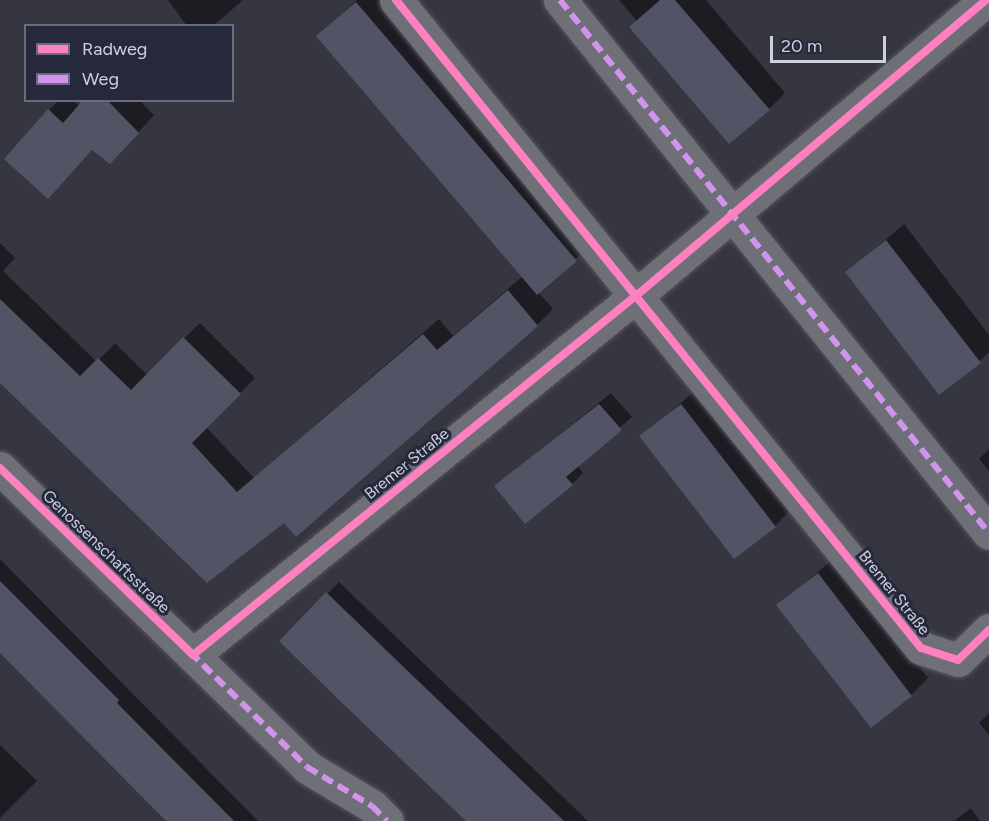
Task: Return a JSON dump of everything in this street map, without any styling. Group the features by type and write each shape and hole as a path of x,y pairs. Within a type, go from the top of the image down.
{"street":[{"name":"Bremer Straße","path":"396,0 921,648 958,660 989,630"},
{"path":"560,0 731,217 989,533"},
{"name":"Bremer Straße","path":"194,655 637,295 986,0"},
{"name":"Genossenschaftsstraße","path":"0,468 307,767 372,806 387,821"}],"building":[{"path":"660,0 675,0 770,110 729,144 629,27"},
{"path":"356,2 577,261 537,295 316,36"},
{"path":"81,102 109,102 139,133 110,164 92,150 48,199 4,159 48,109 63,123"},
{"path":"886,240 981,363 939,395 845,272"},
{"path":"508,290 538,326 296,537 284,523 207,583 0,383 0,299 80,376 98,358 131,390 183,337 241,394 192,443 237,492 423,334 437,350"},
{"path":"599,404 622,430 566,477 573,485 525,524 494,486"},
{"path":"681,404 776,527 734,559 639,436"},
{"path":"818,573 912,696 871,728 776,605"},
{"path":"0,581 119,700 117,703 234,821 166,821 0,653"},
{"path":"326,592 564,821 466,821 339,700 279,641"}],"marked path":[{"path":"560,0 989,533"},
{"path":"190,652 307,767 372,806 387,821"}],"cycle path":[{"path":"396,0 921,648 958,660 989,630"},
{"path":"0,468 193,655 637,295 986,0"}]}
